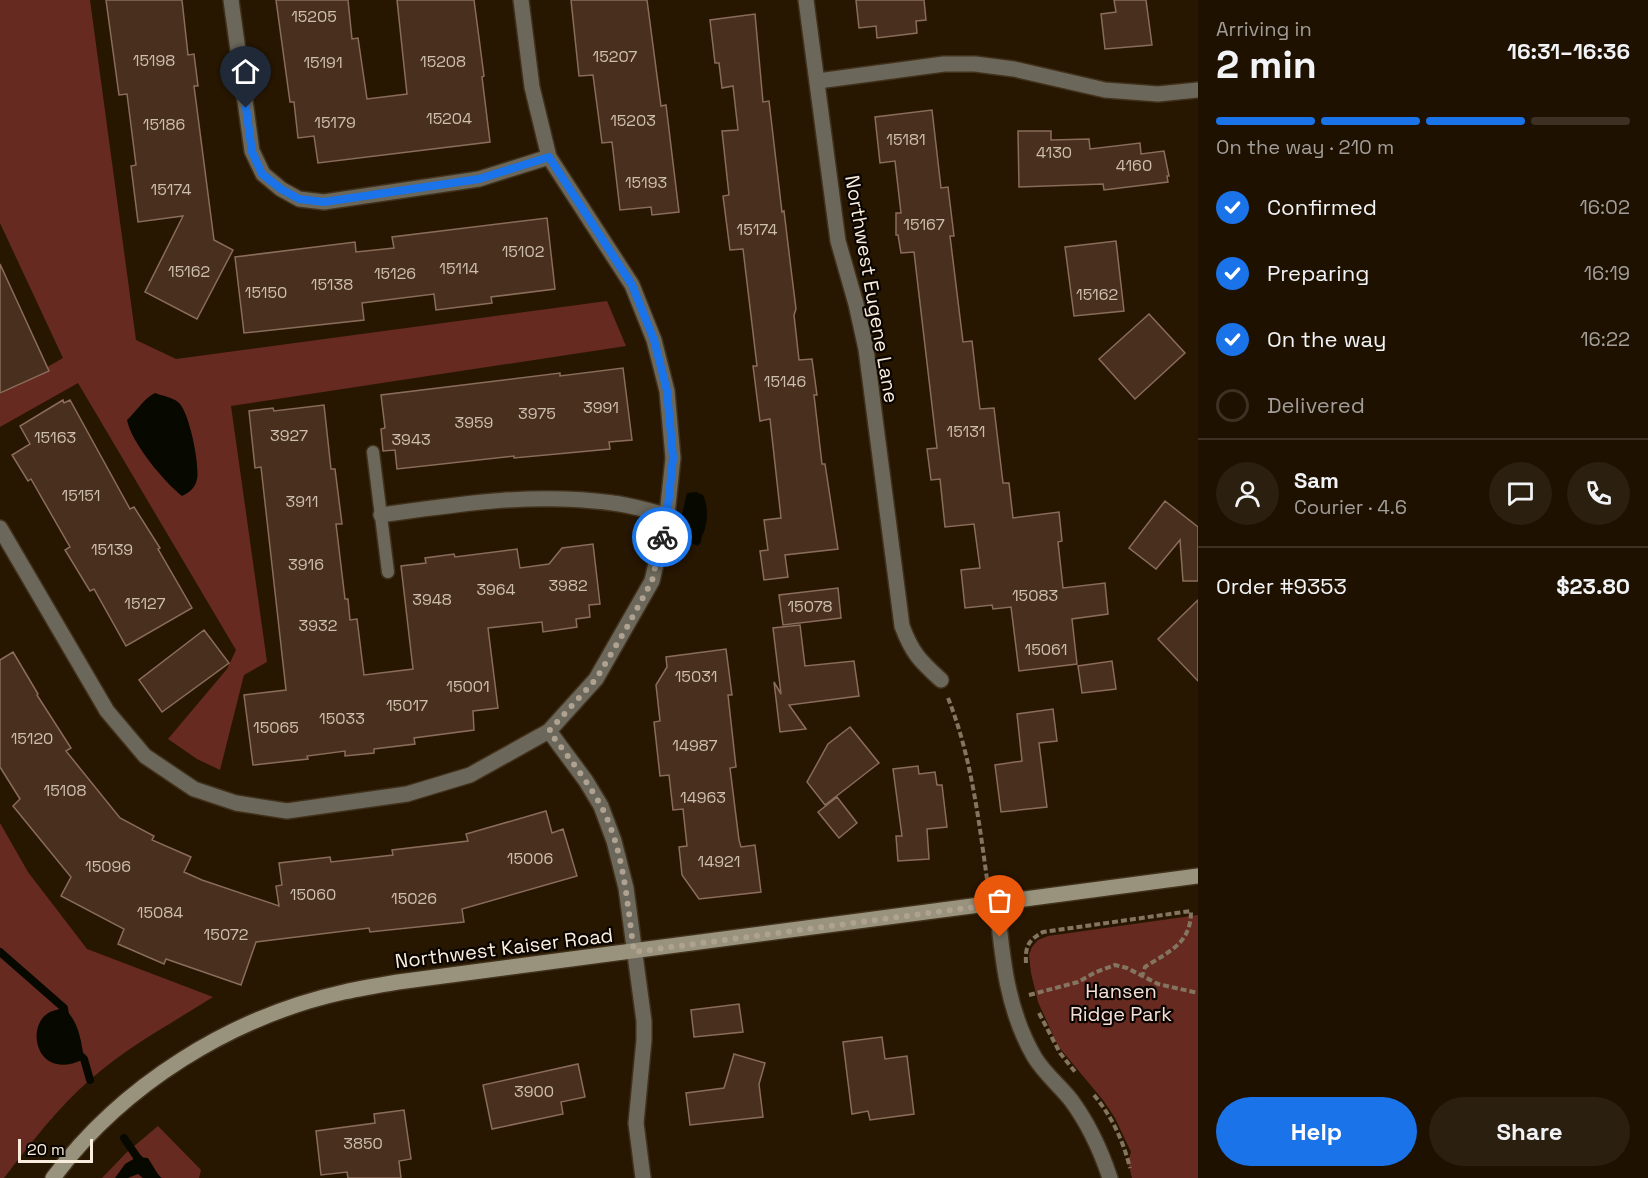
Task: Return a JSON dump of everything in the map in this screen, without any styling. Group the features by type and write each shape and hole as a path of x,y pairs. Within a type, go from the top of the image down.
{"main road":[{"name":"Northwest Kaiser Road","path":"53,1178 90,1134 125,1102 167,1069 236,1030 282,1011 342,992 398,982 1198,876"}],"street":[{"path":"231,0 252,152 262,174 299,199 324,202 479,179 549,157"},
{"path":"0,528 107,711 146,756 194,789 236,803 287,811 407,794 470,775 549,731 596,679 652,581 667,515 673,458 667,391 654,340 632,285 549,157 532,87 520,0"},
{"name":"Northwest Eugene Lane","path":"806,0 838,242 866,349 902,626 910,647 918,659 941,680"},
{"path":"818,81 944,64 975,64 1014,69 1105,90 1158,94 1198,90"},
{"path":"381,515 471,502 575,499 615,503 667,515"},
{"path":"549,731 586,781 601,806 614,841 626,888 644,1021 636,1123 643,1178"},
{"path":"994,904 1006,982 1023,1035 1036,1060 1072,1101 1082,1117 1110,1178"}],"lane":[{"path":"373,452 388,572"}],"path":[{"path":"941,680 961,730 994,904"},
{"path":"1027,971 1025,950 1030,939 1043,932 1191,911 1188,931 1180,943 1145,967 1143,974"},
{"path":"1029,983 1032,994 1078,982 1114,965 1143,974 1158,984 1198,993"}],"green space":[{"path":"0,0 90,0 136,340 176,359 607,301 626,346 231,406 267,662 244,675 220,770 197,759 168,739 227,669 236,650 78,383 0,427 0,394 63,358 0,223"},
{"path":"0,823 28,872 87,949 213,997 136,1045 92,1078 56,1113 4,1178 0,1178"},
{"name":"Hansen Ridge Park","path":"1198,915 1198,1178 1132,1178 1128,1162 1131,1152 1115,1118 1058,1046 1038,1002 1029,955 1038,940 1048,936"},
{"path":"158,1126 201,1170 199,1178 102,1178 126,1153"}],"shaded area":[{"path":"155,393 178,402 190,426 197,462 197,479 192,489 182,496 149,461 135,439 127,420"},
{"path":"696,492 703,495 707,511 705,530 698,546 681,539 682,514 687,493"},
{"path":"64,1008 76,1025 84,1059 68,1064 55,1064 45,1058 39,1049 38,1028 42,1019 50,1012"},
{"path":"137,1157 148,1158 162,1178 143,1178 138,1174 128,1178 115,1178 125,1164"}],"building":[{"path":"106,0 182,0 188,55 194,54 198,86 194,86 214,240 233,250 197,319 145,292 183,216 138,222 131,166 136,165 127,94 119,95"},
{"path":"276,0 348,0 352,39 358,38 367,99 407,94 397,0 474,0 490,142 318,163 314,136 298,138 294,102 290,102"},
{"path":"571,0 647,0 661,106 666,105 679,212 652,215 651,207 620,210 612,142 602,143 593,75 579,76"},
{"path":"856,0 924,0 926,20 916,21 917,33 877,38 876,26 859,28"},
{"path":"1114,0 1146,0 1152,45 1105,49 1101,14 1116,12"},
{"path":"755,14 763,102 769,101 782,212 784,211 796,309 794,315 799,360 812,359 822,464 825,464 838,549 785,555 788,577 764,580 760,551 768,550 764,520 781,518 770,419 760,421 753,366 757,366 743,249 730,250 723,196 729,195 722,131 738,130 733,86 722,88 719,63 715,63 710,20"},
{"path":"932,110 941,188 948,187 954,236 950,236 963,342 972,341 980,409 994,408 1003,483 1009,483 1013,518 1059,512 1062,541 1058,542 1063,588 1105,583 1108,614 1072,619 1077,664 1019,671 1011,607 993,609 992,605 965,608 961,570 980,568 974,524 945,527 940,479 931,480 927,449 937,448 914,252 901,253 898,235 896,235 896,213 901,213 895,161 880,163 875,117"},
{"path":"1018,131 1051,131 1051,140 1089,139 1090,149 1140,143 1141,154 1164,151 1168,182 1104,190 1103,184 1019,187"},
{"path":"547,218 555,289 491,297 492,303 436,310 434,294 362,303 364,320 244,333 235,257 355,242 356,252 394,248 392,237"},
{"path":"1116,241 1124,311 1074,316 1065,247"},
{"path":"0,264 49,371 0,393"},
{"path":"1149,314 1185,353 1135,399 1099,359"},
{"path":"623,368 632,440 609,442 610,449 514,458 514,456 397,469 395,450 383,451 381,429 385,428 381,395 560,373 560,376"},
{"path":"63,400 64,403 70,400 130,509 134,507 160,548 158,549 192,608 126,646 94,589 90,591 65,550 70,547 31,479 28,481 12,455 30,444 20,426"},
{"path":"324,405 331,469 335,469 342,524 336,524 345,599 348,599 350,620 357,619 364,675 413,669 401,566 426,563 425,558 454,554 455,557 517,549 520,568 549,564 562,548 593,544 600,604 589,605 590,617 576,619 577,627 543,632 542,622 488,628 498,708 473,711 474,730 414,738 415,744 374,749 374,753 345,756 345,751 307,756 308,759 253,765 244,695 286,690 261,467 255,468 249,411 273,408 274,411"},
{"path":"1165,501 1198,527 1198,581 1183,581 1180,540 1156,569 1129,548"},
{"path":"838,588 841,618 783,625 779,595"},
{"path":"1198,600 1198,681 1158,639"},
{"path":"800,625 805,666 854,661 859,696 789,705 806,729 780,732 774,682 781,694 773,628"},
{"path":"204,630 229,663 162,712 139,680"},
{"path":"726,649 732,695 728,695 736,767 730,768 739,840 741,847 755,845 761,892 699,899 682,875 679,847 687,846 683,809 673,810 669,775 660,776 654,722 660,721 656,685 667,667 666,657"},
{"path":"13,652 71,748 66,751 120,818 154,836 152,840 191,857 184,872 202,880 279,906 276,886 282,885 279,863 330,857 331,862 393,855 392,850 468,841 466,834 546,811 552,833 563,829 577,876 462,909 464,922 370,932 369,928 256,942 241,985 166,959 164,964 118,944 124,929 61,896 71,877 13,806 20,799 0,767 0,660"},
{"path":"1112,661 1116,689 1082,693 1078,666"},
{"path":"1053,709 1057,741 1039,743 1047,807 1001,812 995,765 1022,761 1017,714"},
{"path":"850,727 879,763 825,805 807,782 828,744"},
{"path":"918,766 919,774 935,772 937,785 942,785 947,827 927,829 929,859 898,861 896,836 902,836 893,769"},
{"path":"837,797 857,823 839,838 818,812"},
{"path":"739,1004 743,1032 694,1037 691,1010"},
{"path":"882,1037 885,1059 907,1056 914,1114 870,1120 868,1111 852,1114 843,1042"},
{"path":"734,1054 765,1063 759,1084 763,1117 690,1125 686,1093 724,1088"},
{"path":"578,1064 585,1097 561,1102 563,1114 492,1129 483,1085"},
{"path":"404,1110 411,1159 399,1161 401,1178 348,1178 347,1172 321,1175 316,1131 375,1123 374,1114"}],"waterway":[{"path":"0,952 64,1008 65,1016"},
{"path":"79,1054 84,1059 90,1080"},
{"path":"124,1138 156,1178"}],"way so far":[{"path":"662,537 652,581 626,629 596,679 549,731 586,781 601,806 614,841 626,888 634,952 997,904 1000,937"}],"route":[{"path":"246,108 252,152 262,174 299,199 324,202 479,179 549,157 632,285 654,340 667,391 673,458 667,515 662,537"}]}
